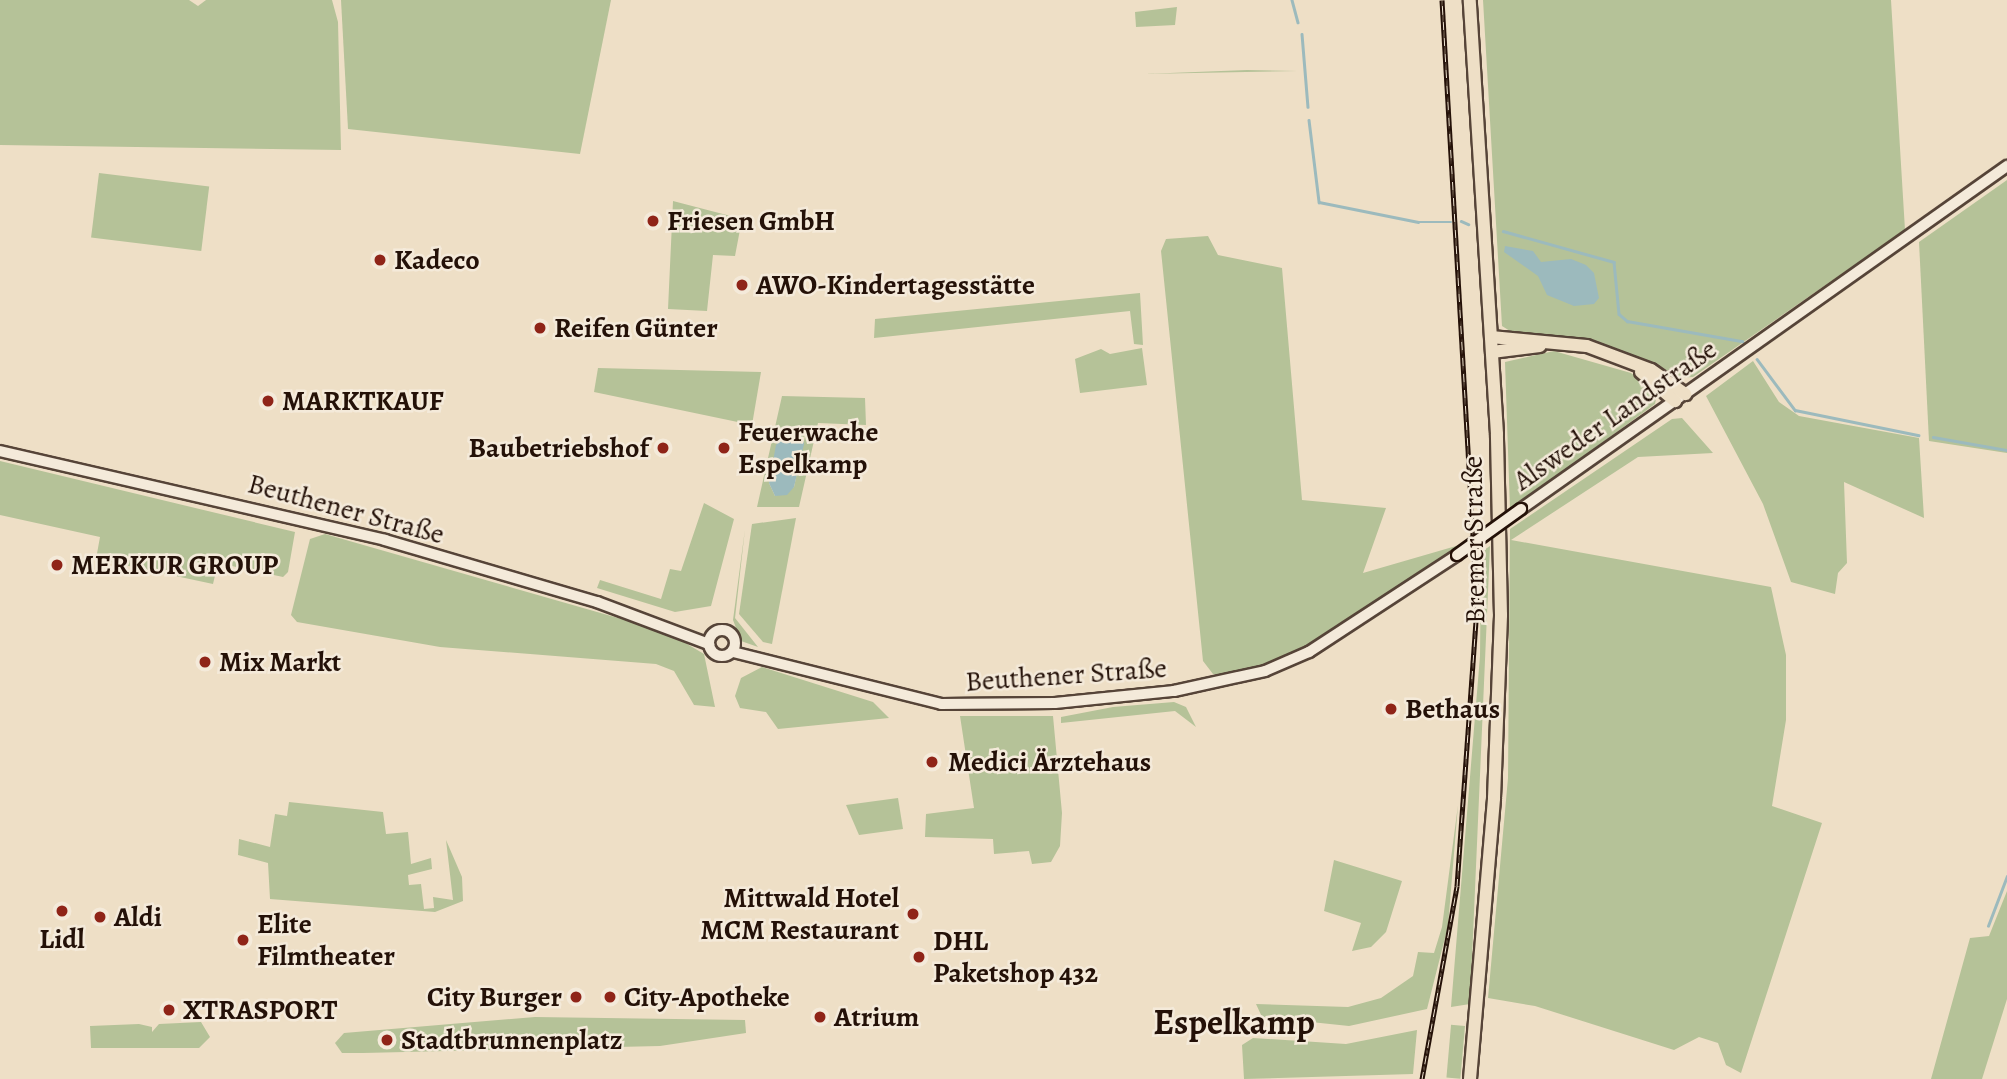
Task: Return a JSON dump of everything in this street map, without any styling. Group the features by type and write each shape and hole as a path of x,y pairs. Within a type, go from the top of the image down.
{"main road":[{"name":"Bremer Straße","path":"1470,0 1492,352 1500,675 1470,1079"},
{"path":"1491,337 1587,346 1651,370 1680,397"},
{"path":"1492,352 1555,345 1587,350 1634,368 1680,397"},
{"name":"Alsweder Landstraße","path":"1196,688 1265,671 1309,652 1457,555 1680,397"},
{"name":"Beuthener Straße","path":"0,450 385,540 710,640"},
{"path":"725,630 734,647 720,656 710,640 725,630"},
{"name":"Beuthener Straße","path":"734,647 942,704 1041,704 1196,688"}],"street":[{"name":"Alsweder Landstraße","path":"1680,397 2007,166"}],"green space":[{"path":"0,0 189,0 198,6 206,0 332,0 338,22 341,150 0,145"},
{"path":"341,0 611,0 580,154 348,129"},
{"path":"1483,0 1891,0 1905,230 1693,377 1679,378 1589,342 1510,331 1502,326"},
{"path":"1177,7 1175,25 1136,27 1135,12"},
{"path":"1247,70 1297,71 1146,74"},
{"path":"99,173 209,187 201,251 91,238"},
{"path":"2007,180 2007,453 1929,441 1919,242"},
{"path":"673,201 742,219 735,256 713,255 707,311 668,309"},
{"path":"1208,236 1218,255 1282,268 1302,500 1386,508 1363,573 1463,544 1340,632 1305,652 1232,674 1213,674 1203,661 1161,251 1166,239"},
{"path":"1140,293 1143,345 1134,344 1130,311 874,338 875,319"},
{"path":"1142,348 1147,385 1080,393 1075,359 1101,349 1110,354"},
{"path":"1554,351 1631,373 1657,393 1655,404 1510,510 1505,362"},
{"path":"1753,361 1779,402 1799,416 1919,438 1924,518 1844,482 1847,563 1838,573 1835,594 1791,582 1763,504 1706,396"},
{"path":"598,368 761,372 752,425 594,392"},
{"path":"782,396 865,398 866,425 818,423 799,507 757,507","holes":["805,436 794,487 775,496 769,483 777,450"]},
{"path":"1682,418 1713,453 1638,457 1511,540 1771,587 1786,655 1786,720 1772,806 1822,823 1741,1073 1726,1065 1718,1043 1699,1037 1674,1050 1535,1006 1488,998 1508,778 1510,529 1672,419"},
{"path":"0,461 295,532 288,572 283,577 218,563 213,584 96,559 100,537 0,515"},
{"path":"704,503 734,519 711,606 675,612 597,588 600,580 661,599 670,569 681,571"},
{"path":"796,518 772,644 763,642 739,614 752,524"},
{"path":"745,529 735,618 758,647 741,641 733,620"},
{"path":"325,534 667,632 704,654 715,707 694,705 674,671 656,664 440,647 297,622 291,615 310,539"},
{"path":"1490,546 1470,1004 1451,1007 1480,656 1481,552"},
{"path":"762,667 873,702 889,718 778,729 766,712 740,708 735,696 741,678"},
{"path":"1174,702 1186,707 1196,727 1175,711 1061,723 1061,717 1113,707"},
{"path":"960,716 1053,716 1062,813 1060,846 1051,862 1032,864 1029,851 994,854 993,839 925,837 926,814 974,808"},
{"path":"898,798 903,829 859,835 846,805"},
{"path":"289,802 383,812 386,834 408,832 411,864 431,858 432,869 408,875 409,885 421,884 424,909 434,908 433,897 453,900 446,840 462,877 463,901 435,912 270,899 268,863 238,855 239,839 270,847 275,814 287,816"},
{"path":"1458,805 1448,926 1427,1009 1349,1026 1262,1017 1256,1004 1348,1007 1381,998 1413,976 1418,952 1434,953 1442,927"},
{"path":"1334,860 1402,881 1386,932 1371,947 1352,951 1361,923 1324,911"},
{"path":"2007,891 2007,999 1982,1079 1931,1079 1970,938 1989,936"},
{"path":"535,1017 745,1020 746,1033 660,1046 342,1053 335,1043 344,1033"},
{"path":"201,1022 210,1037 199,1048 91,1048 90,1026 139,1024 152,1027 152,1032 159,1024"},
{"path":"1451,1025 1465,1026 1460,1079 1446,1078"},
{"path":"1417,1030 1413,1074 1244,1079 1242,1045 1253,1038 1346,1044"}],"water":[{"path":"1505,246 1533,251 1541,262 1571,259 1586,265 1594,273 1599,298 1594,304 1574,306 1547,295 1538,276 1504,252"},
{"path":"787,431 800,431 804,444 794,487 787,495 775,496 769,483 776,445"}],"waterway":[{"path":"1292,0 1298,22"},
{"path":"1302,34 1308,107"},
{"path":"1309,120 1319,202 1418,222 1451,222"},
{"path":"1461,221 1468,224"},
{"path":"1503,231 1614,262 1619,314 1627,321 1742,341"},
{"path":"1757,359 1795,410 1918,435"},
{"path":"1933,437 2007,450"},
{"path":"1988,926 2007,876"}],"railway":[{"path":"1422,1079 1457,886 1477,605 1442,0"}],"place":[{"name":"Friesen GmbH","path":"653,221"},
{"name":"Kadeco","path":"380,260"},
{"name":"AWO-Kindertagesstätte","path":"742,285"},
{"name":"Reifen Günter","path":"540,328"},
{"name":"MARKTKAUF","path":"268,401"},
{"name":"Baubetriebshof","path":"663,448"},
{"name":"Feuerwache Espelkamp","path":"724,448"},
{"name":"MERKUR GROUP","path":"57,565"},
{"name":"Mix Markt","path":"205,662"},
{"name":"Bethaus","path":"1391,709"},
{"name":"Medici Ärztehaus","path":"932,762"},
{"name":"Lidl","path":"62,911"},
{"name":"Mittwald Hotel MCM Restaurant","path":"913,914"},
{"name":"Aldi","path":"100,917"},
{"name":"Elite Filmtheater","path":"243,940"},
{"name":"DHL Paketshop 432","path":"919,957"},
{"name":"City Burger","path":"576,997"},
{"name":"City-Apotheke","path":"610,997"},
{"name":"XTRASPORT","path":"169,1010"},
{"name":"Atrium","path":"820,1017"},
{"name":"Stadtbrunnenplatz","path":"387,1040"}],"district":[{"name":"Espelkamp","path":"1234,1022"}]}
